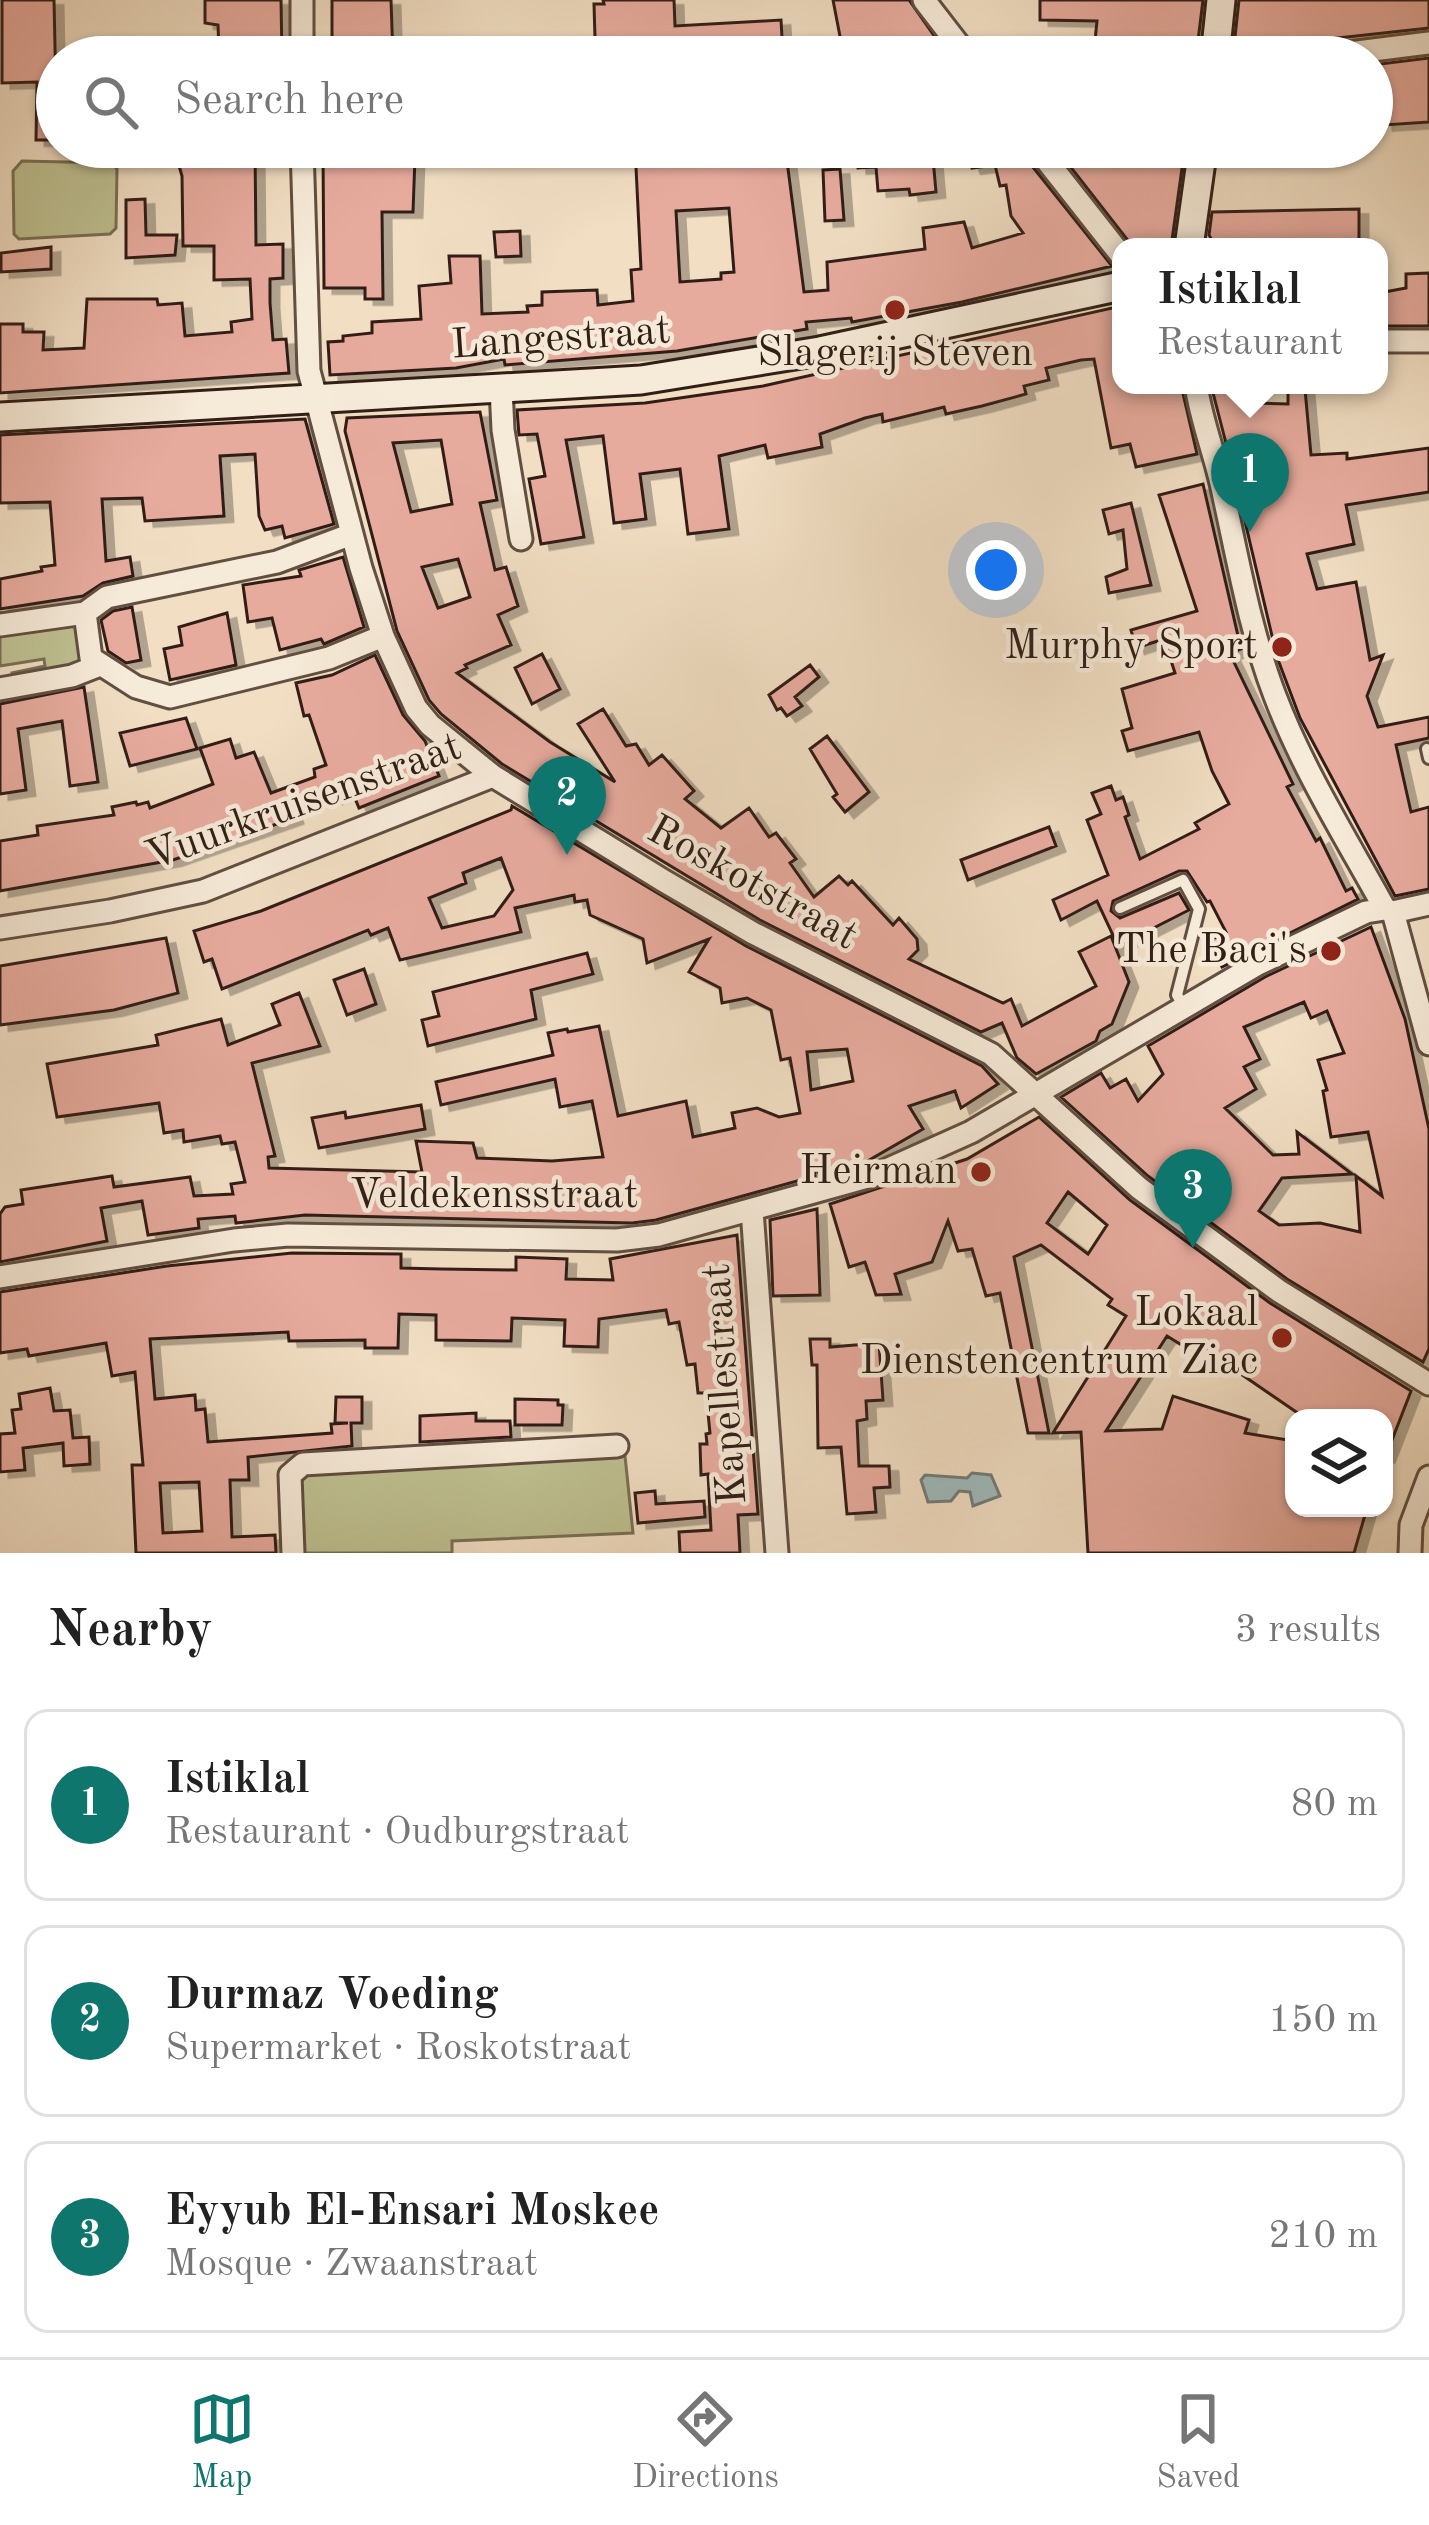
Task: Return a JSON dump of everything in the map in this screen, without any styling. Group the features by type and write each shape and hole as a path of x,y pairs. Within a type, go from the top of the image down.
{"street":[{"path":"302,0 302,36"},
{"path":"924,0 952,36"},
{"path":"1217,36 1221,0"},
{"path":"1393,48 1429,43"},
{"name":"Roskotstraat","path":"303,168 309,371 383,636 416,708 442,738 493,776 753,933 992,1054 1165,1208 1279,1291 1429,1384"},
{"path":"1053,168 1112,244"},
{"path":"1190,238 1200,168"},
{"name":"Langestraat","path":"0,417 640,380 843,346 1112,288"},
{"path":"1388,341 1429,341"},
{"path":"501,388 521,539"},
{"path":"1197,394 1276,698 1319,788 1389,911 1429,1044"},
{"path":"0,625 85,613 107,597 277,562 352,534"},
{"path":"85,613 91,658 136,687 170,697 329,658 383,636"},
{"path":"0,689 72,676 100,665"},
{"name":"Vuurkruisenstraat","path":"0,928 203,891 493,776"},
{"name":"Veldekensstraat","path":"0,1277 288,1235 645,1238 874,1175 971,1132 1258,964 1366,912 1429,904"},
{"name":"Kapellestraat","path":"752,1210 777,1553"},
{"path":"293,1553 290,1475 303,1464 617,1446"},
{"path":"1410,1553 1412,1525 1429,1477"}],"lane":[{"path":"1120,908 1183,880 1199,909 1177,995 1184,1006"}],"green space":[{"path":"22,161 36,161 36,168 116,168 116,228 110,234 19,239 14,234 13,171"},
{"path":"75,624 83,666 13,680 12,673 45,666 44,659 0,666 0,634"},
{"path":"625,1456 633,1533 452,1541 452,1553 298,1553 293,1482 303,1473"}],"water":[{"path":"972,1473 991,1475 1000,1496 973,1506 970,1492 959,1491 951,1501 928,1502 921,1480 925,1475 967,1478"}],"building":[{"path":"2,0 54,0 55,36 36,36 36,82 2,83"},
{"path":"205,0 281,0 282,36 218,36 218,25 205,23"},
{"path":"332,0 391,0 392,36 332,36"},
{"path":"603,0 674,0 675,26 781,20 782,36 595,36 594,4 604,4"},
{"path":"833,0 909,0 934,36 840,36"},
{"path":"1040,0 1203,0 1199,36 1096,36 1097,21 1040,20"},
{"path":"1239,0 1429,0 1429,28 1356,36 1235,36"},
{"path":"1429,58 1429,122 1393,124 1393,62"},
{"path":"180,168 255,168 256,245 283,244 283,278 270,279 270,303 273,340 286,339 289,373 0,393 0,324 23,324 23,332 44,332 43,350 84,348 87,299 182,303 185,336 232,332 231,322 252,319 250,279 214,280 214,246 183,246"},
{"path":"323,168 415,168 413,212 382,212 383,299 365,299 365,288 324,288"},
{"path":"636,168 788,168 804,292 828,290 827,262 925,249 923,228 964,222 972,248 1023,233 1011,216 1006,185 1000,186 996,168 1034,168 1112,266 962,302 852,322 851,318 806,322 807,329 677,351 505,365 504,359 456,368 330,375 328,342 372,333 372,322 421,319 419,286 451,283 449,256 480,256 482,314 528,312 527,306 542,305 542,292 597,290 598,305 633,301 631,270 641,269","holes":["729,208 734,272 721,273 721,279 680,282 676,211"]},
{"path":"876,168 934,168 936,192 878,191"},
{"path":"1071,168 1182,168 1172,238 1126,238"},
{"path":"840,169 844,220 825,221 823,170"},
{"path":"145,199 146,235 177,235 175,255 126,258 126,200"},
{"path":"1359,209 1359,238 1211,238 1212,212"},
{"path":"520,231 521,256 496,257 494,232"},
{"path":"51,247 51,269 1,272 1,253"},
{"path":"1429,273 1429,326 1388,326 1388,291 1406,288 1406,274"},
{"path":"1112,308 1112,394 1183,394 1197,454 1136,467 1130,444 1111,448 1094,359 1081,360 1046,368 1049,380 1024,386 1026,394 982,406 946,414 944,407 883,422 882,414 865,418 820,434 822,447 768,458 765,445 719,456 729,529 688,534 680,469 640,474 646,519 614,523 603,436 566,440 584,537 541,544 529,479 545,476 537,434 519,435 517,410 645,403 763,386"},
{"path":"1213,394 1250,394 1248,403 1288,404 1288,394 1305,394 1311,455 1347,453 1347,459 1429,448 1429,492 1346,505 1354,544 1307,554 1317,589 1356,582 1370,660 1383,655 1367,696 1378,727 1429,717 1429,738 1396,745 1411,812 1429,807 1429,889 1395,896 1300,718 1277,657 1234,475 1251,470 1244,444 1227,447"},
{"path":"480,412 497,500 480,503 495,570 506,567 518,606 498,615 511,645 457,673 550,742 615,782 578,724 603,709 626,746 636,744 649,765 662,755 694,791 685,799 721,828 749,808 769,837 776,833 796,859 790,863 814,897 839,876 848,885 852,881 893,925 899,918 917,939 918,950 909,959 1003,1003 1011,999 1022,1026 1096,986 1079,952 1111,936 1129,982 1112,1024 1100,1031 1096,1041 1036,1074 1017,1058 1002,1023 981,1032 760,920 502,764 429,700 397,631 345,431 347,418","holes":["441,440 452,504 411,512 393,443","458,559 470,597 438,608 422,567"]},
{"path":"305,419 334,524 285,538 282,526 265,530 259,516 255,454 220,456 224,516 145,521 142,498 102,499 106,561 130,557 133,576 103,583 83,596 0,609 0,579 55,565 50,502 0,503 0,435"},
{"path":"1203,484 1241,649 1230,654 1293,784 1287,787 1346,891 1352,888 1358,899 1222,967 1209,941 1226,932 1187,871 1113,901 1111,911 1120,918 1179,893 1189,910 1118,946 1097,901 1061,920 1053,900 1108,875 1087,820 1101,814 1092,793 1111,786 1116,800 1123,797 1140,859 1199,829 1195,823 1229,804 1199,732 1128,751 1122,731 1132,728 1122,689 1175,673 1164,639 1136,648 1131,630 1197,611 1159,495"},
{"path":"1131,503 1151,585 1109,593 1106,577 1127,569 1123,530 1109,534 1103,510"},
{"path":"343,557 364,627 324,644 321,639 280,650 272,618 248,622 243,585 301,576 299,570"},
{"path":"132,607 141,660 126,663 108,651 101,620 113,611"},
{"path":"227,613 236,665 170,680 164,649 182,645 179,627"},
{"path":"542,654 560,689 532,704 515,668"},
{"path":"375,655 403,715 425,741 439,776 359,808 352,791 334,798 331,790 290,806 294,818 173,860 0,891 0,841 38,835 37,826 114,815 112,807 148,802 150,808 213,784 200,748 230,739 236,758 254,752 271,793 315,777 314,769 326,765 309,715 304,716 296,683 332,675"},
{"path":"810,665 819,677 795,697 802,706 787,716 781,708 777,710 769,695"},
{"path":"84,687 98,782 70,786 62,721 18,729 26,790 0,794 0,704"},
{"path":"186,718 197,749 130,766 120,733"},
{"path":"827,736 869,792 845,812 810,749"},
{"path":"512,806 746,946 982,1066 998,1084 961,1108 955,1091 909,1106 923,1129 864,1163 820,1175 815,1165 815,1176 656,1220 305,1215 236,1223 235,1216 198,1219 199,1228 148,1235 142,1201 101,1208 107,1241 0,1262 0,1214 5,1207 23,1204 21,1190 112,1176 114,1187 190,1177 194,1196 233,1194 231,1184 245,1182 235,1142 222,1144 220,1136 184,1142 183,1130 164,1133 159,1103 57,1117 47,1064 158,1045 156,1035 221,1019 228,1045 280,1025 272,1004 299,993 320,1046 252,1063 275,1156 268,1157 269,1168 422,1172 416,1141 473,1143 477,1158 603,1157 592,1101 560,1107 555,1079 441,1105 436,1082 553,1055 548,1033 567,1029 599,1026 618,1116 686,1101 693,1137 735,1128 732,1113 757,1108 779,1117 800,1113 790,1058 781,1060 771,1010 747,998 722,1003 720,988 689,972 709,939 647,963 643,939 590,915 587,900 575,902 574,895 515,908 521,932 400,960 388,928 371,935 368,930 222,989 212,959 204,962 194,931 261,911","holes":["501,858 513,890 494,916 442,928 429,898 466,883 463,873","847,1049 853,1081 811,1090 807,1052"]},
{"path":"1049,827 1056,846 968,880 961,860"},
{"path":"1371,927 1405,1019 1429,1129 1429,1349 1423,1362 1287,1279 1148,1176 1061,1097 1101,1073 1110,1088 1126,1079 1138,1101 1163,1074 1148,1046 1265,977","holes":["1304,1002 1311,1018 1327,1011 1344,1053 1318,1060 1327,1090 1323,1091 1331,1137 1368,1132 1382,1196 1356,1176 1360,1232 1320,1223 1279,1225 1259,1211 1282,1178 1352,1174 1297,1132 1299,1154 1273,1155 1225,1108 1256,1089 1244,1067 1260,1059 1244,1027"]},
{"path":"166,938 178,993 114,1010 0,1025 0,966"},
{"path":"587,953 593,974 531,990 536,1019 428,1046 422,1020 439,1016 433,992"},
{"path":"364,969 376,1004 347,1015 334,980"},
{"path":"421,1105 425,1129 319,1148 312,1118 345,1112 346,1118"},
{"path":"1039,1117 1130,1200 1270,1303 1411,1391 1393,1437 1393,1409 1292,1409 1193,1341 1188,1349 1167,1336 1106,1431 1162,1429 1173,1396 1249,1420 1245,1433 1285,1440 1285,1517 1364,1517 1354,1553 1088,1553 1081,1432 1053,1433 1126,1316 1108,1305 1112,1299 1041,1245 1014,1257 1049,1433 1028,1433 1000,1293 986,1296 972,1249 958,1251 948,1221 932,1262 895,1274 901,1294 876,1295 865,1262 849,1267 830,1204 967,1159","holes":["1068,1192 1107,1225 1088,1254 1047,1223"]},
{"path":"817,1209 820,1295 773,1296 770,1220"},
{"path":"737,1235 758,1514 738,1515 740,1553 680,1553 679,1532 711,1530 708,1474 701,1475 700,1444 707,1444 710,1433 706,1393 698,1393 695,1364 687,1365 679,1322 669,1324 666,1310 599,1319 598,1347 564,1346 565,1320 512,1318 511,1341 436,1340 436,1315 399,1314 398,1348 365,1348 365,1340 289,1341 288,1332 150,1339 155,1399 195,1395 196,1410 205,1409 208,1442 332,1433 331,1424 348,1423 335,1423 336,1397 362,1397 362,1423 351,1423 352,1446 248,1457 249,1480 230,1480 232,1537 275,1535 276,1553 136,1553 132,1465 143,1465 135,1372 112,1376 106,1343 29,1356 27,1349 0,1353 0,1292 167,1266 292,1253 401,1254 401,1268 516,1270 516,1257 567,1259 566,1279 613,1280 610,1259","holes":["199,1482 202,1531 163,1533 160,1483"]},
{"path":"810,1339 830,1339 830,1347 879,1343 883,1400 866,1401 867,1419 857,1421 859,1466 889,1466 890,1487 874,1488 876,1512 847,1514 841,1447 818,1448 817,1365 812,1365"},
{"path":"50,1388 54,1411 70,1410 73,1438 89,1437 90,1464 64,1466 63,1443 23,1448 25,1470 0,1472 0,1434 15,1433 12,1410 21,1409 19,1394"},
{"path":"515,1399 558,1400 563,1405 562,1425 515,1425"},
{"path":"476,1413 476,1421 510,1421 511,1437 420,1442 420,1416"},
{"path":"655,1491 656,1504 704,1501 705,1517 638,1523 635,1493"}],"place":[{"name":"Slagerij Steven","path":"895,310"},
{"name":"Istiklal","path":"1250,532"},
{"name":"Murphy Sport","path":"1282,647"},
{"name":"Durmaz Voeding","path":"567,855"},
{"name":"The Baci's","path":"1331,951"},
{"name":"Heirman","path":"981,1172"},
{"name":"Eyyub El-Ensari Moskee","path":"1193,1248"},
{"name":"Lokaal Dienstencentrum Ziac","path":"1282,1338"}]}
